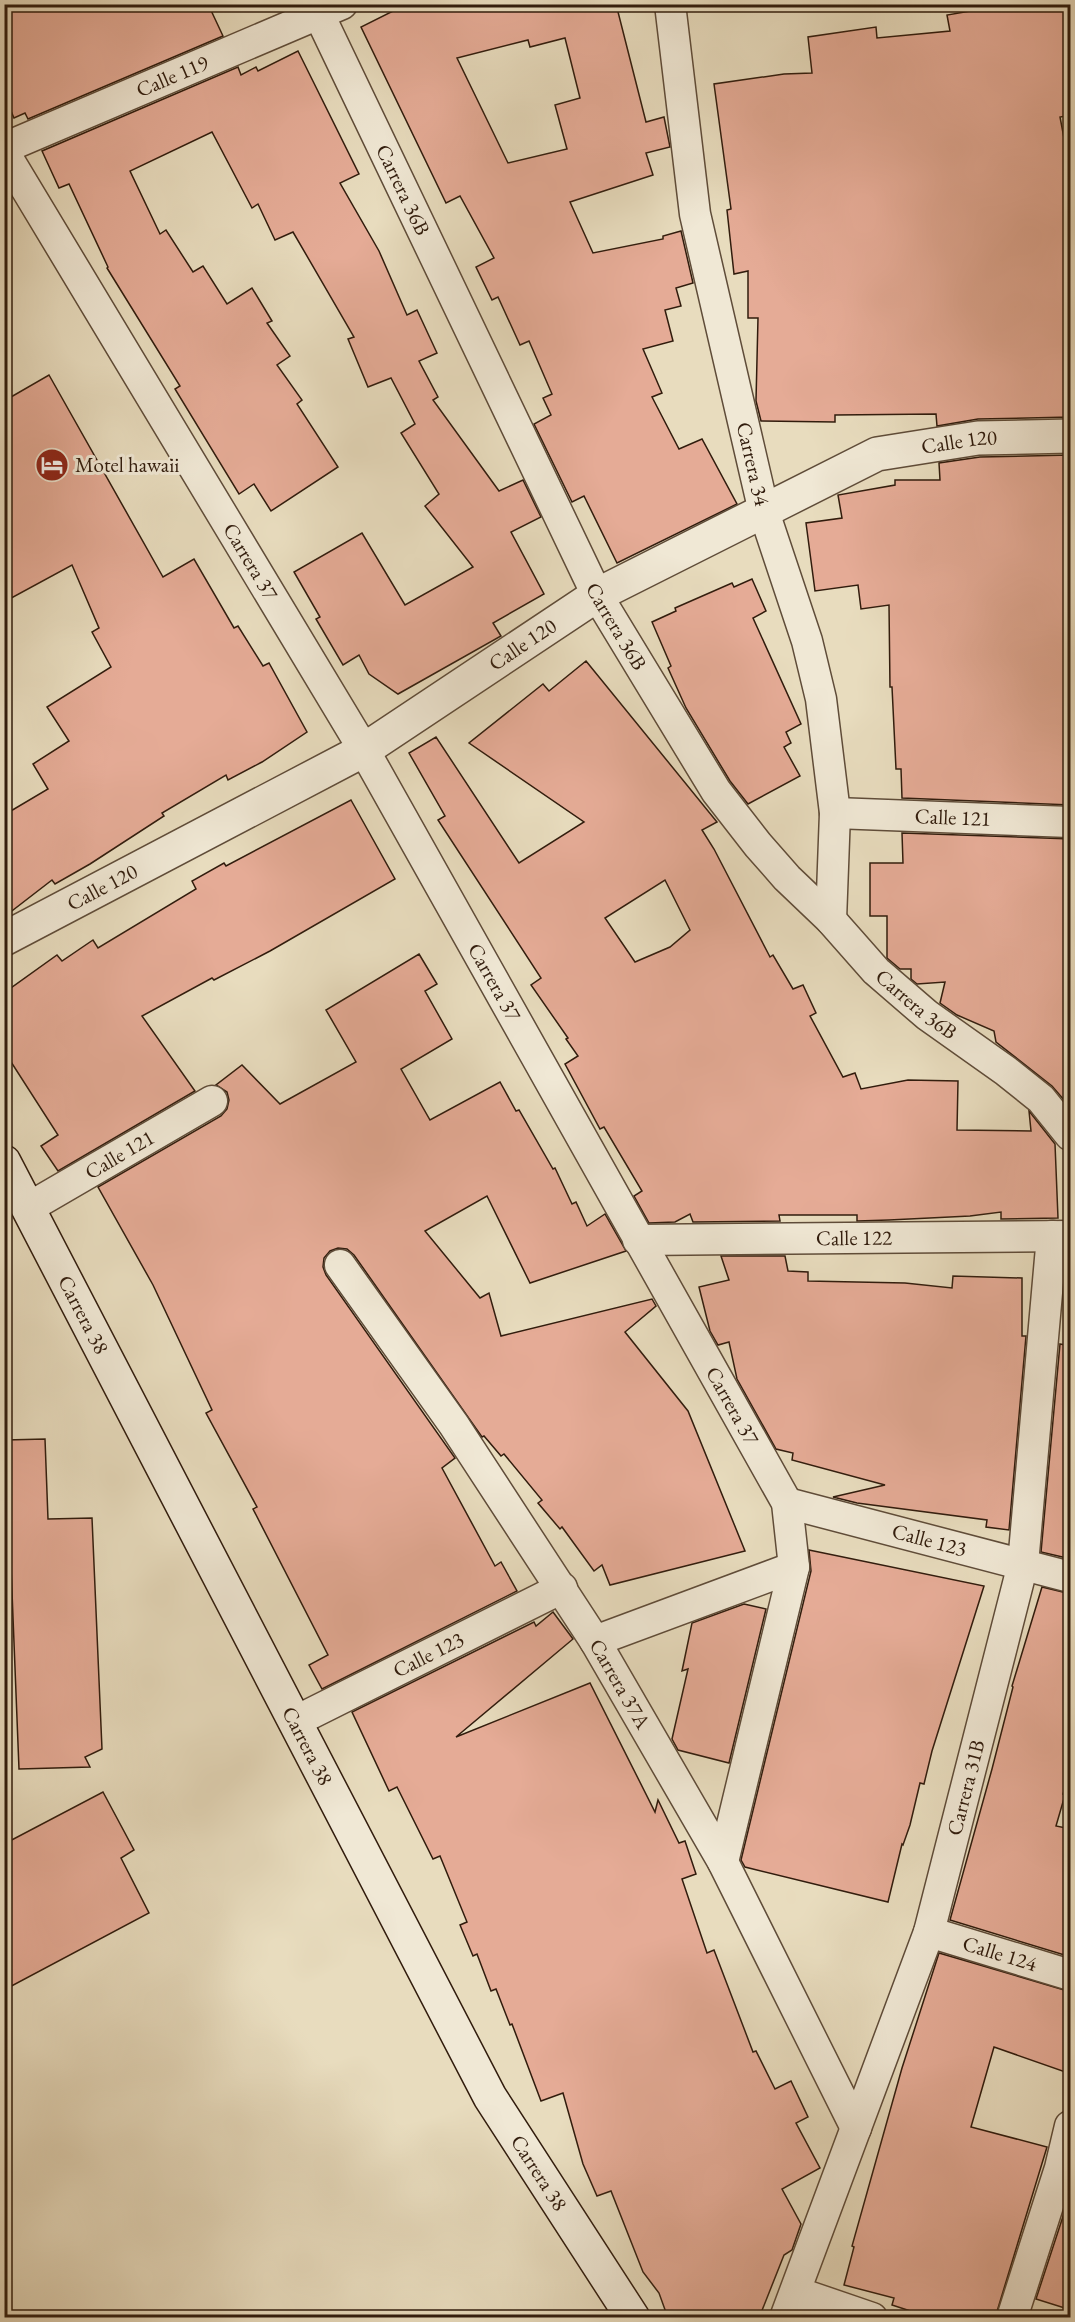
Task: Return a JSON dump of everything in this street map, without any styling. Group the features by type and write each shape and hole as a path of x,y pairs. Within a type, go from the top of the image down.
{"main road":[{"name":"Calle 120","path":"4,939 364,750 597,595 877,454 978,438 1071,436"},
{"name":"Carrera 38","path":"4,1162 490,2097 633,2318"}],"street":[{"name":"Carrera 34","path":"670,4 695,214 764,512 807,641 822,699 835,813 831,920"},
{"name":"Calle 119","path":"4,150 324,7"},
{"name":"Carrera 36B","path":"324,7 597,595 716,791 772,861 831,920 876,971 927,1015 1041,1099 1071,1135"},
{"name":"Carrera 37","path":"4,150 364,750 787,1503 794,1567 723,1862"},
{"name":"Calle 121","path":"835,813 1071,822"},
{"name":"Calle 121","path":"28,1208 212,1101"},
{"name":"Calle 122","path":"638,1240 1061,1236"},
{"name":"Carrera 31B","path":"791,2305 929,1932 1023,1564 1061,1236"},
{"name":"Carrera 37A","path":"340,1266 454,1425 595,1641 723,1862 856,2128"},
{"name":"Calle 123","path":"787,1503 1071,1577"},
{"path":"595,1641 794,1567"},
{"name":"Calle 123","path":"296,1721 562,1588"},
{"name":"Calle 124","path":"929,1932 1071,1975"},
{"path":"1012,2318 1065,2170 1071,2126"},
{"path":"791,2305 873,2318"}],"building":[{"path":"4,4 208,4 223,36 28,119 25,113 14,118 4,95"},
{"path":"407,4 616,4 646,122 664,117 670,147 646,153 653,175 570,202 593,253 663,239 663,236 681,231 693,283 676,288 681,306 665,310 673,341 643,349 662,393 652,397 679,449 702,439 737,504 617,563 584,496 572,502 534,424 551,415 543,398 552,394 529,341 520,345 498,297 492,300 476,267 494,258 460,196 446,203 361,27","holes":["565,38 580,98 555,105 567,149 508,163 457,58 528,40 530,47"]},
{"path":"1011,4 1071,4 1071,115 1060,117 1071,175 1071,417 978,419 937,426 936,414 835,415 835,422 761,421 756,401 758,318 748,318 748,271 734,274 727,210 731,209 714,84 784,74 812,73 808,37 876,27 877,38 950,31 947,15"},
{"path":"298,51 359,174 340,183 379,251 407,315 417,310 437,353 419,361 438,397 433,400 499,491 523,480 541,517 511,532 544,594 493,623 501,636 398,694 369,674 359,655 343,665 316,619 320,617 294,572 362,533 405,605 473,567 425,506 439,494 401,433 415,424 391,378 368,387 348,339 354,337 293,232 275,240 258,204 252,208 212,132 130,171 160,234 166,230 193,272 203,266 227,304 252,288 272,321 267,323 290,356 277,365 302,400 297,404 338,467 271,511 254,484 239,494 175,389 180,386 107,268 69,184 59,188 42,151 238,67 241,75 256,67 258,71"},
{"path":"49,375 163,577 194,559 234,628 238,626 263,666 269,663 307,732 262,762 228,780 226,775 162,813 164,816 90,864 55,884 52,880 4,917 4,815 48,789 33,764 69,741 47,707 111,667 92,632 99,628 72,565 4,602 4,401"},
{"path":"1071,455 1071,805 902,798 901,769 896,769 892,687 890,687 889,605 861,609 858,585 815,591 806,523 842,518 838,495 895,485 895,480 940,480 939,463 980,457"},
{"path":"752,579 766,611 753,618 801,724 786,732 791,743 784,747 800,776 748,804 730,781 686,708 668,668 671,666 652,622 676,611 675,608 732,583 734,587"},
{"path":"586,661 717,822 702,830 770,957 773,955 793,989 803,985 816,1013 810,1016 843,1077 855,1073 861,1089 908,1080 958,1081 957,1130 1031,1131 1029,1111 1055,1144 1058,1218 1001,1219 1001,1212 889,1220 857,1221 857,1215 779,1215 780,1221 693,1222 690,1214 675,1222 649,1223 634,1196 642,1191 604,1127 600,1129 565,1064 578,1056 531,985 541,978 438,820 445,816 409,753 436,737 519,863 584,822 469,743 543,684 549,691","holes":["665,880 690,930 670,947 635,962 605,918"]},
{"path":"351,800 395,879 270,951 214,980 212,978 142,1016 195,1091 58,1171 41,1146 58,1135 4,1051 4,993 57,955 62,961 93,940 98,948 196,889 192,881 224,863 226,866"},
{"path":"902,833 1071,839 1071,1108 1052,1086 996,1042 994,1031 957,1015 940,1003 945,982 917,984 911,979 911,969 900,969 887,958 887,916 870,916 870,863 903,863"},
{"path":"419,954 437,984 425,991 452,1039 401,1069 430,1120 500,1082 553,1169 555,1168 572,1204 576,1202 587,1226 605,1214 626,1251 530,1283 487,1196 425,1231 480,1298 489,1293 501,1336 652,1299 656,1306 625,1332 688,1411 745,1551 610,1585 602,1565 594,1571 562,1527 560,1529 538,1503 542,1500 504,1454 501,1456 484,1436 482,1437 354,1255 347,1249 338,1248 330,1251 324,1258 323,1267 326,1275 455,1458 442,1468 495,1566 501,1562 517,1591 322,1689 309,1665 328,1655 253,1509 257,1507 206,1413 212,1410 153,1285 98,1187 221,1116 227,1109 229,1100 227,1092 216,1085 242,1065 280,1104 356,1062 326,1010"},
{"path":"721,1256 785,1256 788,1271 808,1272 808,1281 905,1283 952,1288 953,1276 1022,1278 1022,1336 1026,1336 1009,1530 986,1527 987,1520 857,1503 833,1497 885,1485 792,1460 793,1453 776,1449 737,1379 729,1342 718,1345 710,1331 699,1287 729,1280"},
{"path":"1060,1344 1071,1346 1071,1559 1041,1552"},
{"path":"45,1439 48,1519 92,1518 102,1749 85,1757 90,1767 19,1769 6,1440"},
{"path":"809,1550 984,1586 932,1751 924,1784 920,1783 888,1902 745,1867 741,1860 811,1571"},
{"path":"1042,1587 1071,1594 1071,1768 1056,1826 1071,1829 1071,1957 950,1920 992,1769 1012,1686"},
{"path":"744,1604 766,1609 729,1763 678,1750 672,1739 688,1669 682,1671 692,1623"},
{"path":"553,1612 573,1639 456,1737 590,1683 655,1812 658,1800 679,1843 685,1841 696,1874 682,1879 707,1953 714,1950 753,2052 756,2051 775,2089 791,2081 808,2117 796,2123 820,2168 782,2189 801,2224 792,2250 784,2255 759,2318 668,2318 659,2293 643,2272 611,2191 597,2196 583,2164 563,2093 541,2101 496,1989 491,1991 477,1954 473,1956 460,1925 467,1922 440,1856 433,1859 397,1787 389,1791 352,1712 534,1622 536,1626"},
{"path":"103,1792 134,1850 121,1858 149,1913 4,1990 4,1844"},
{"path":"939,1953 1071,1992 1071,2074 994,2047 971,2127 1047,2147 995,2318 932,2318 892,2305 894,2298 844,2285 854,2247 852,2246 902,2068"},
{"path":"1071,2192 1071,2310 1036,2299"}],"place":[{"name":"Motel hawaii","path":"52,465"}]}
